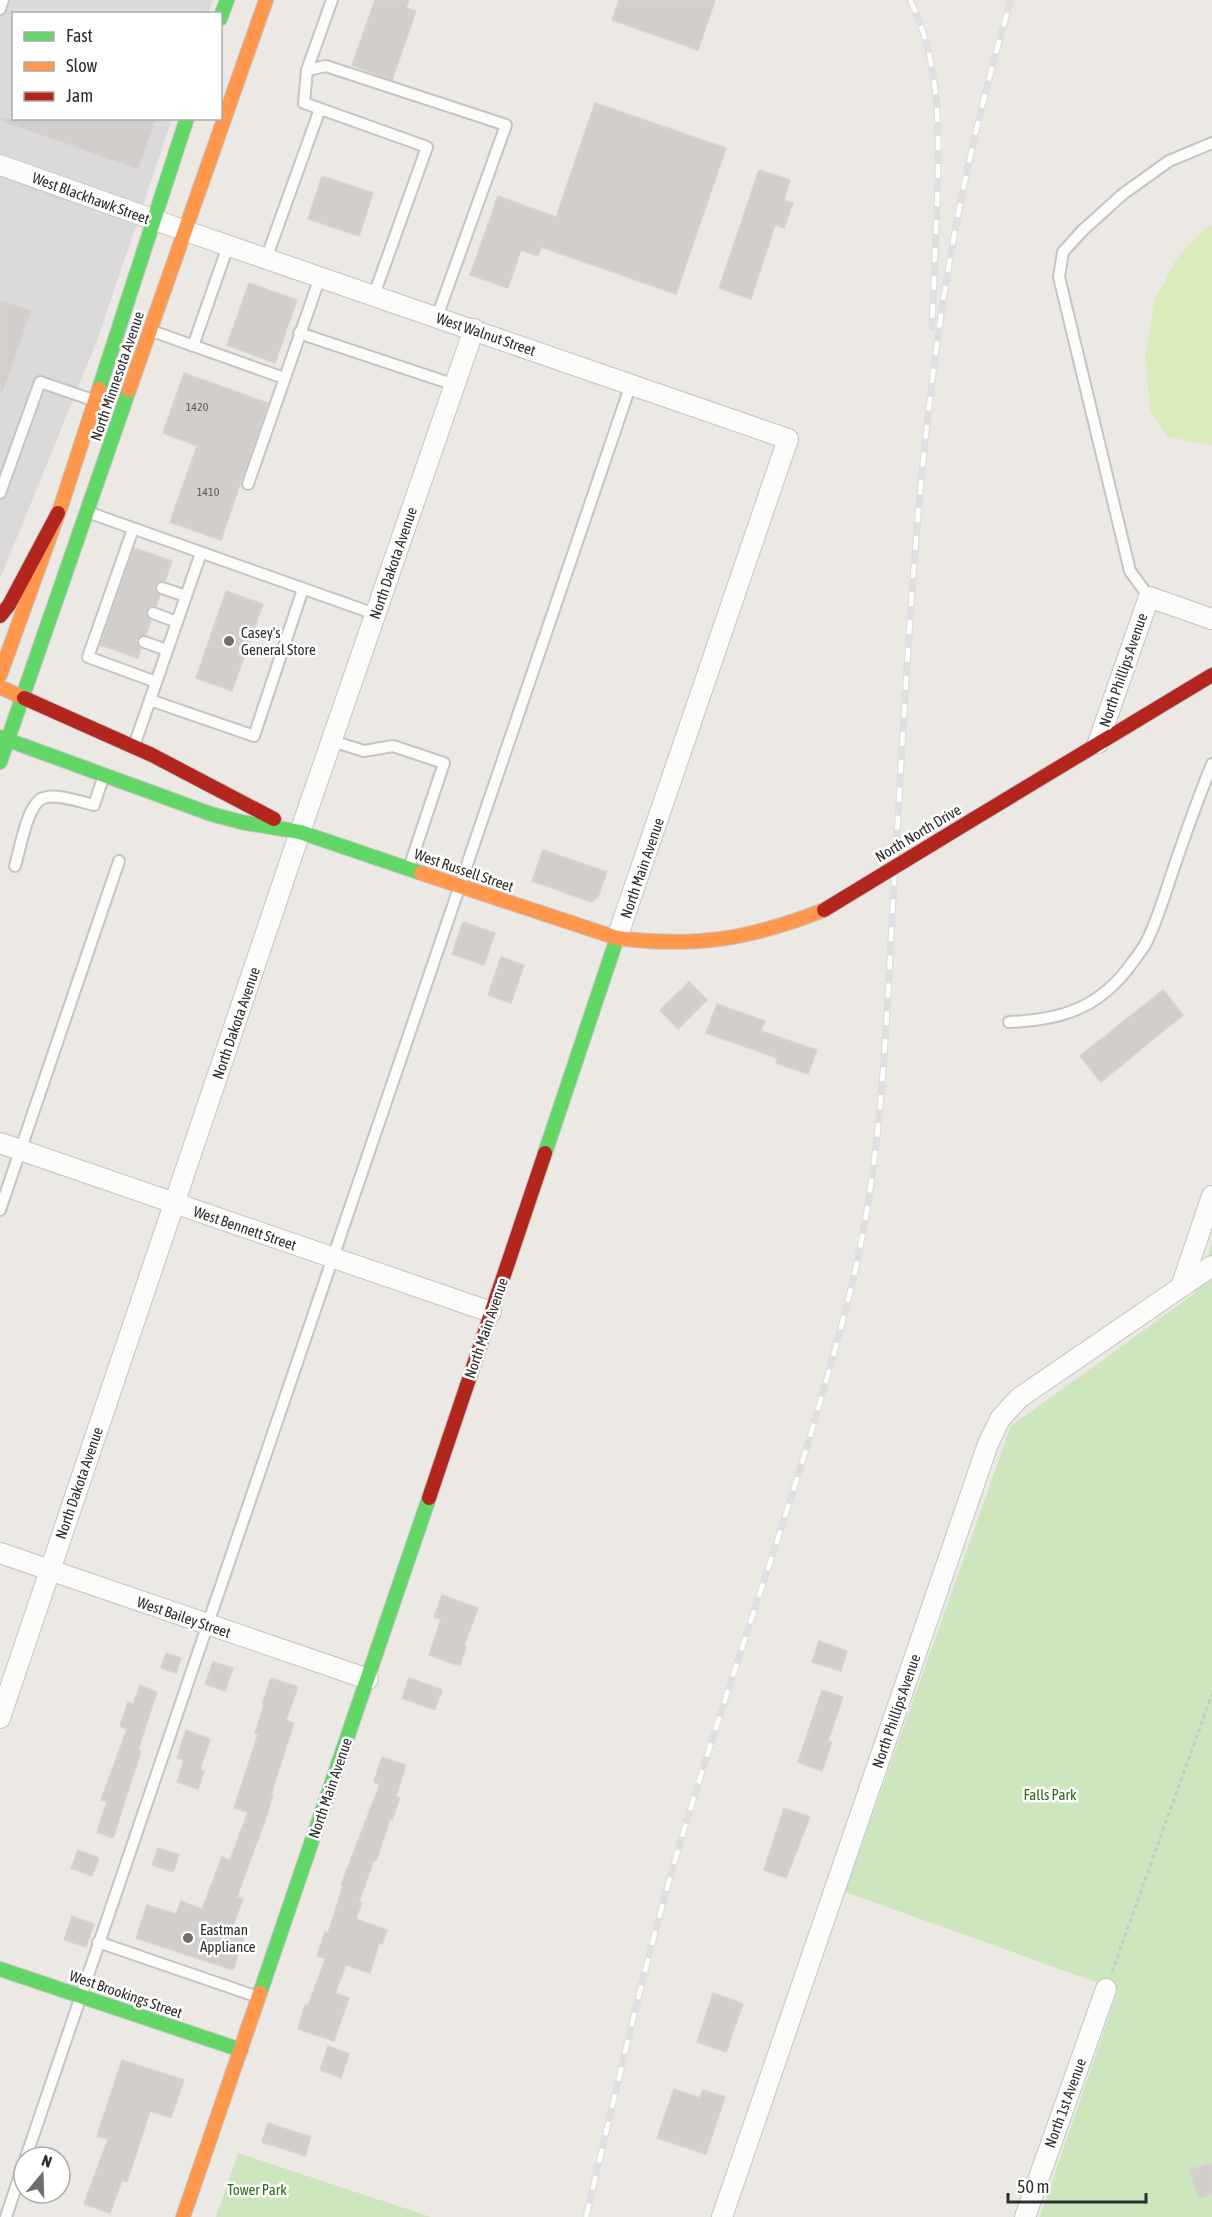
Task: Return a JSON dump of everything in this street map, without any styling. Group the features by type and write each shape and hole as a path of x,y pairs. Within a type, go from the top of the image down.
{"main road":[{"name":"North Minnesota Avenue","path":"0,675 71,509 136,326 183,230 266,0"},
{"name":"North Minnesota Avenue","path":"0,762 4,739 24,698 71,509 136,326 153,220 186,120"},
{"path":"0,616 71,509"},
{"name":"North North Drive","path":"618,938 652,944 686,945 721,941 780,927 824,910 1212,675"},
{"name":"West Russell Street","path":"0,687 184,771 300,832 618,938"},
{"name":"West Russell Street","path":"4,739 211,814 241,822 300,832"},
{"name":"North Main Avenue","path":"183,2217 368,1679 618,938"},
{"name":"West Brookings Street","path":"0,1968 241,2050"}],"street":[{"name":"West Blackhawk Street","path":"0,165 183,230"},
{"name":"West Walnut Street","path":"183,230 788,439"},
{"name":"North Dakota Avenue","path":"0,1718 300,832 474,329"},
{"name":"North Main Avenue","path":"618,938 788,439"},
{"path":"1149,597 1212,619"},
{"name":"North Phillips Avenue","path":"1098,743 1149,597"},
{"name":"West Bennett Street","path":"0,1143 491,1312"},
{"path":"1181,1287 1212,1196"},
{"name":"North Phillips Avenue","path":"722,2217 988,1444 1000,1419 1018,1398 1212,1266"},
{"name":"West Bailey Street","path":"0,1553 368,1679"},
{"name":"North 1st Avenue","path":"1025,2217 1106,1989"}],"lane":[{"path":"0,9 3,0"},
{"path":"332,0 307,70 304,103 427,147 374,295"},
{"path":"307,70 326,66 506,125 437,317"},
{"path":"266,259 320,109"},
{"path":"1149,597 1130,571 1059,277 1063,252 1082,231 1123,194 1169,161 1212,143"},
{"path":"193,346 228,246"},
{"path":"248,484 320,277"},
{"path":"136,326 284,378"},
{"path":"300,333 455,385"},
{"path":"0,493 39,382 109,405"},
{"path":"30,2145 631,384"},
{"path":"71,509 375,614"},
{"path":"133,529 103,627 88,657 156,682"},
{"path":"134,747 201,553"},
{"path":"162,588 186,596"},
{"path":"150,700 254,736 303,589"},
{"path":"153,614 177,622"},
{"path":"144,642 167,650"},
{"path":"332,741 364,751 393,746 444,763 409,869"},
{"path":"1009,1022 1032,1021 1065,1015 1089,1005 1120,979 1146,944 1156,922 1212,764"},
{"path":"15,866 32,807 43,798 67,798 94,805 104,775"},
{"path":"0,1210 119,861"},
{"path":"99,1942 259,1998"},
{"path":"6,2217 12,2199"}],"path":[{"path":"1106,1989 1212,1694"}],"shaded area":[{"path":"0,0 213,0 208,12 12,12 12,120 172,120 97,341 0,579"}],"green space":[{"path":"1212,225 1212,445 1167,437 1150,409 1145,355 1155,300 1177,258 1203,231"},
{"name":"Falls Park","path":"1212,1243 1212,2217 1040,2217 1118,1990 845,1892 1011,1426 1194,1294"},
{"name":"Tower Park","path":"238,2153 431,2217 216,2217"}],"building":[{"path":"375,0 409,0 406,8 416,11 392,80 352,65"},
{"path":"619,0 715,0 698,50 612,20"},
{"path":"595,103 726,148 676,294 541,247 538,256 521,250 508,288 470,275 498,196 556,217"},
{"path":"2,118 12,118 12,120 155,120 138,169 2,121"},
{"path":"759,170 790,180 784,200 793,203 784,228 775,225 751,299 719,288"},
{"path":"322,176 373,193 359,236 308,219"},
{"path":"249,283 297,300 275,363 227,345"},
{"path":"0,300 31,311 2,393 0,392"},
{"path":"184,373 268,403 221,540 170,522 197,446 163,433"},
{"path":"134,548 172,561 165,581 160,581 155,585 155,590 160,595 156,606 149,607 146,611 147,617 151,620 146,635 137,639 137,644 141,649 138,658 100,645"},
{"name":"Casey's General Store","path":"226,591 263,604 232,691 196,678"},
{"path":"543,850 607,872 598,897 591,902 532,881"},
{"path":"463,922 495,933 484,965 452,954"},
{"path":"501,957 524,965 511,1003 488,995"},
{"path":"689,982 707,1000 678,1029 660,1010"},
{"path":"1163,990 1183,1015 1101,1082 1080,1056"},
{"path":"717,1004 765,1021 761,1031 817,1050 808,1074 776,1063 777,1058 706,1033"},
{"path":"442,1595 478,1608 464,1646 466,1647 460,1666 429,1655 441,1619 434,1617"},
{"path":"819,1641 847,1651 841,1671 812,1662"},
{"path":"166,1653 181,1658 176,1673 161,1668"},
{"path":"213,1662 233,1668 225,1691 205,1684"},
{"path":"271,1678 298,1687 286,1720 294,1723 271,1794 273,1794 268,1812 237,1897 243,1899 231,1932 244,1937 233,1970 136,1938 147,1905 176,1914 181,1901 202,1909 222,1857 230,1860 248,1812 234,1808 258,1734 255,1733"},
{"path":"409,1678 442,1690 435,1710 402,1698"},
{"path":"140,1685 157,1692 113,1838 97,1832 107,1802 101,1800 127,1729 120,1726 128,1702 133,1704"},
{"path":"822,1690 843,1697 828,1741 832,1742 822,1771 798,1762"},
{"path":"186,1730 210,1739 200,1770 204,1771 198,1789 177,1782 184,1760 177,1758"},
{"path":"382,1757 406,1765 396,1796 400,1798 392,1820 390,1819 376,1861 374,1860 359,1902 362,1902 356,1919 387,1930 382,1944 379,1943 370,1973 346,1965 335,1993 349,1998 334,2041 298,2029 305,2005 308,2006 325,1959 317,1956 325,1932 328,1933 343,1886 341,1885 380,1784 374,1782"},
{"path":"784,1808 810,1817 786,1878 764,1870"},
{"path":"158,1848 179,1855 173,1872 152,1865"},
{"path":"78,1850 99,1858 92,1876 71,1868"},
{"path":"72,1916 94,1924 86,1947 64,1940"},
{"path":"713,1993 743,2004 726,2052 697,2042"},
{"path":"328,2046 349,2054 341,2078 320,2070"},
{"path":"122,2060 184,2080 171,2118 150,2111 127,2182 122,2180 110,2213 84,2204 108,2139 97,2136"},
{"path":"674,2089 700,2098 703,2090 725,2097 706,2154 657,2138"},
{"path":"268,2123 311,2137 305,2156 262,2142"},
{"path":"1212,2163 1212,2194 1199,2199 1189,2170"}],"railway":[{"path":"910,0 928,50 938,128 932,327"},
{"path":"586,2217 672,1869 809,1440 843,1319 864,1228 875,1156 883,1074 913,572 927,424 947,277 960,207 983,103 1011,0"}],"traffic: fast":[{"path":"222,14 227,0"},
{"path":"99,389 186,120"},
{"path":"0,762 129,390"},
{"path":"0,737 8,740"},
{"path":"8,740 211,814 241,822 300,832 421,873"},
{"path":"545,1153 617,938"},
{"path":"260,1993 429,1498"},
{"path":"0,1969 241,2050"}],"traffic: slow":[{"path":"129,390 266,0"},
{"path":"0,675 62,503 99,389"},
{"path":"0,687 24,698"},
{"path":"421,873 617,938 646,941 723,939 772,928 824,910"},
{"path":"183,2217 260,1993"}],"traffic: jam":[{"path":"0,616 9,605 58,513"},
{"path":"972,820 1212,675"},
{"path":"24,698 152,755 274,819"},
{"path":"824,910 972,820"},
{"path":"429,1498 545,1153"}],"place":[{"name":"Casey's General Store","path":"229,641"},
{"name":"Eastman Appliance","path":"188,1938"}]}
